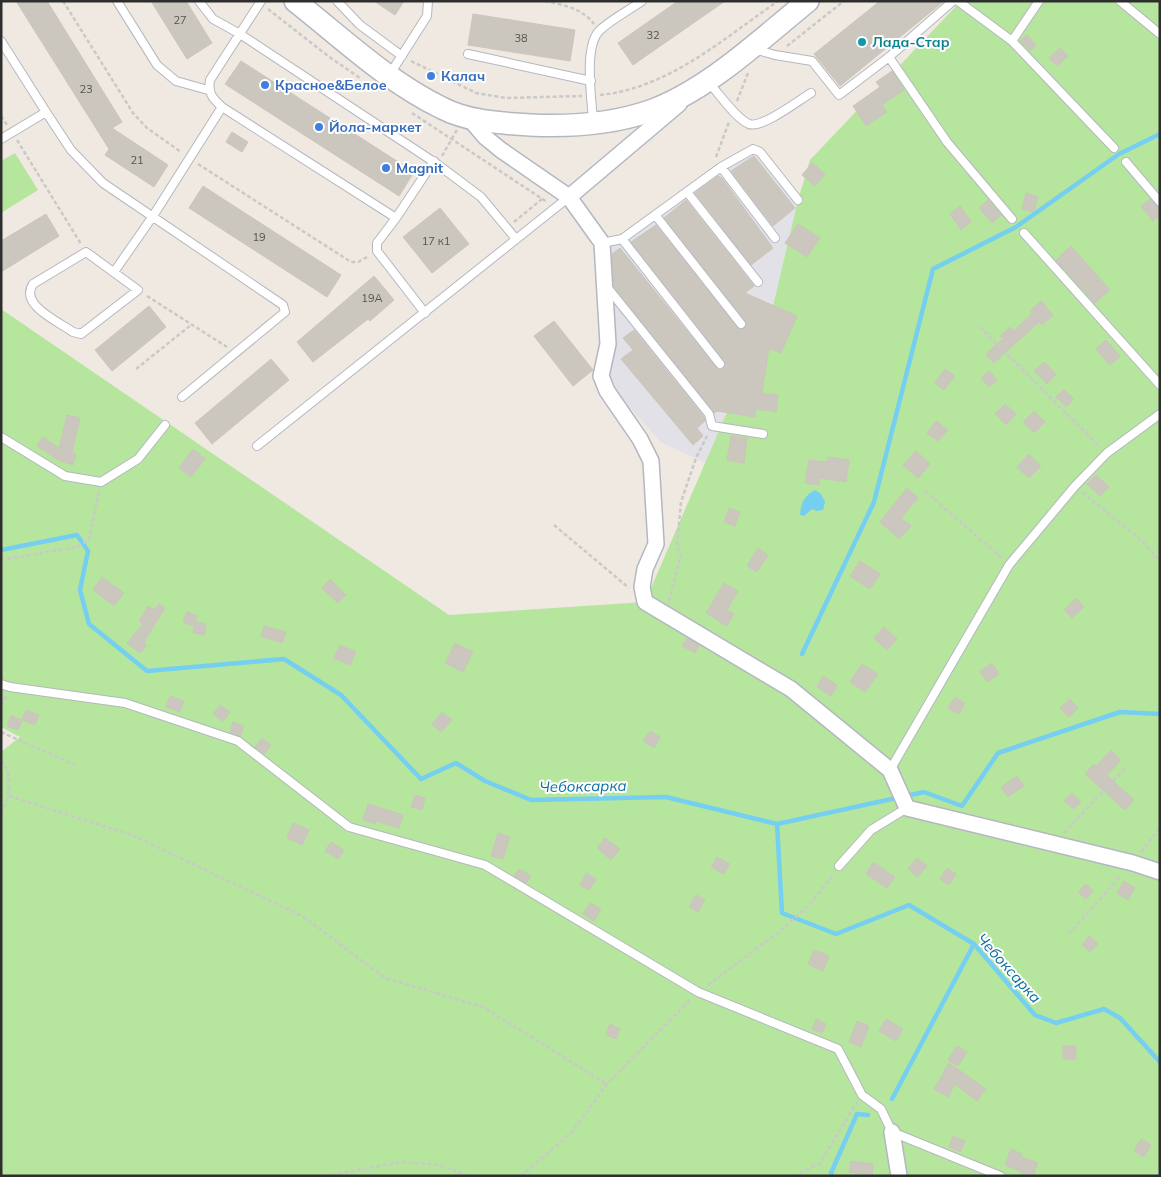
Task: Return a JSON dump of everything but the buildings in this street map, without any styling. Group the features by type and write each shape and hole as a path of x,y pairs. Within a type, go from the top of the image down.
{"street":[{"path":"295,1 389,76 443,109 503,124 547,126 593,124 650,111 673,101 704,82"},
{"path":"569,197 704,82 750,47 801,3"},
{"path":"466,115 485,137 501,150 569,197 602,242 608,344 601,376 606,391 640,439 651,461 656,544 645,569 642,587 645,602 791,689 890,770 907,808 1054,843 1133,863 1160,872"},
{"path":"892,1132 899,1176"}],"lane":[{"path":"117,1 157,65 176,81 208,90"},
{"path":"199,1 213,19 240,34 435,163 482,197 516,239"},
{"path":"261,1 210,80 208,90 212,98 222,107 396,218"},
{"path":"337,1 360,25 402,56"},
{"path":"389,76 427,16 428,1"},
{"path":"593,124 591,52 593,39 599,31 642,1"},
{"path":"750,47 775,55 812,62 839,96 889,57 953,1"},
{"path":"958,1 1012,41 1114,148"},
{"path":"1012,41 1039,1"},
{"path":"1120,1 1160,34"},
{"path":"1,41 71,150 103,183 283,305 285,312 182,397"},
{"path":"468,54 591,81"},
{"path":"889,57 947,142 1012,219"},
{"path":"704,82 748,124 754,125 766,121 811,93"},
{"path":"114,272 153,216 222,107"},
{"path":"1,139 46,112"},
{"path":"602,242 622,239 721,167 746,151 753,149 760,152 798,200"},
{"path":"1126,162 1160,202"},
{"path":"424,313 377,252 377,243 435,163"},
{"path":"721,167 775,238"},
{"path":"687,192 758,282"},
{"path":"257,446 569,197"},
{"path":"656,216 741,324"},
{"path":"1024,233 1160,385"},
{"path":"622,239 720,364"},
{"path":"86,252 114,272 138,290 80,334 73,332 35,306 30,299 29,290 33,284 86,252"},
{"path":"604,284 709,414 712,426 763,434"},
{"path":"890,770 1009,565 1075,486 1107,453 1160,414"},
{"path":"1,437 65,476 101,482 138,459 164,425"},
{"path":"1,684 10,687 125,703 238,741 349,827 486,865 698,992 838,1049 862,1095 881,1109 892,1132 1000,1176"},
{"path":"839,866 871,830 907,808"}],"path":[{"path":"545,1 565,5 582,12 599,31"},
{"path":"721,167 716,158 747,74 775,55 844,1"},
{"path":"435,163 466,115 476,93"},
{"path":"1,116 86,252"},
{"path":"138,290 236,353"},
{"path":"136,369 192,324"},
{"path":"980,327 1107,453"},
{"path":"666,614 681,555 677,546 681,502 696,458 712,426"},
{"path":"1,560 76,547 89,540 101,482"},
{"path":"1075,486 1141,540 1160,561"},
{"path":"925,491 1009,565"},
{"path":"554,525 645,602"},
{"path":"1,732 75,765"},
{"path":"1,761 8,768 9,796 1,816"},
{"path":"1054,843 1125,768"},
{"path":"9,796 132,835 295,913 385,978 483,1007 607,1084"},
{"path":"1069,934 1133,863 1160,828"},
{"path":"521,1176 573,1132 607,1084 698,992 779,932 810,904 839,866"},
{"path":"794,1176 820,1163 862,1095"},
{"path":"325,1176 402,1162 439,1165 470,1176"}],"shaded area":[{"path":"753,149 798,200 773,306 706,463 662,443 601,376 602,243 622,239"}],"green space":[{"path":"961,1 1160,1 1160,1176 1,1176 1,752 20,737 1,727 1,309 449,615 645,602 773,306 798,200 810,160"},
{"path":"15,153 38,190 1,213 1,161"}],"water":[{"path":"815,490 821,494 825,502 823,510 817,511 812,509 804,516 800,515 804,500"}],"waterway":[{"path":"802,654 874,502 933,269 1016,227 1119,154 1160,134"},
{"name":"Чебоксарка","path":"1,550 77,535 88,551 80,590 89,624 147,671 284,659 341,695 421,779 456,763 485,781 531,800 666,797 777,824 782,913 836,934 909,905 974,944 1035,1015 1056,1023 1104,1009 1120,1018 1160,1062"},
{"path":"777,824 924,792 962,806 998,753 1120,712 1160,714"},
{"path":"892,1099 974,944"},
{"path":"832,1176 831,1173 857,1114 868,1115"}],"place":[{"name":"Лада-Стар","path":"862,42"},
{"name":"Калач","path":"431,76"},
{"name":"Красное&Белое","path":"265,85"},
{"name":"Йола-маркет","path":"319,127"},
{"name":"Magnit","path":"386,168"}]}
